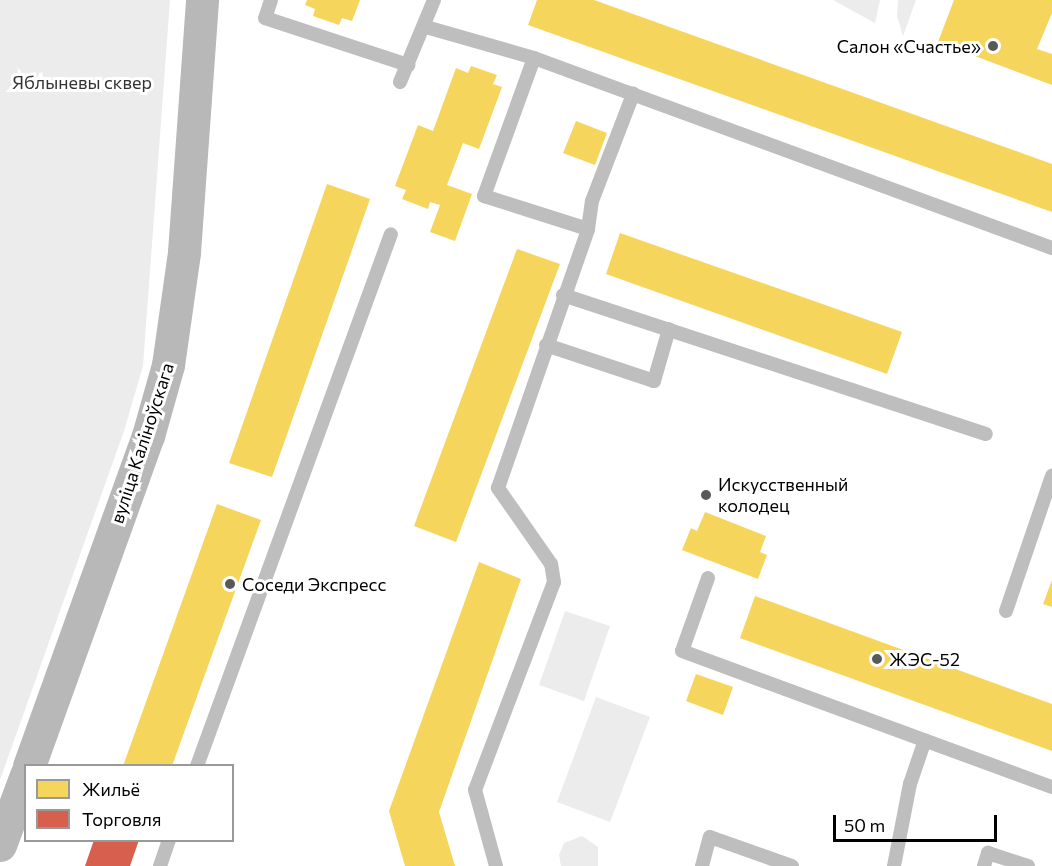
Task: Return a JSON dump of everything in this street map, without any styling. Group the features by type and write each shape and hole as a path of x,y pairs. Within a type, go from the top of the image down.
{"main road":[{"name":"вуліца Каліноўскага","path":"29,764 148,436 168,365 184,252 202,0"},
{"path":"0,845 24,780"}],"lane":[{"path":"271,0 265,18 408,65"},
{"path":"400,82 426,27 434,0"},
{"path":"426,27 534,58 1052,248"},
{"path":"534,58 484,196 588,229"},
{"path":"496,866 476,790 554,582 551,564 498,488 563,295 588,229 592,201 633,94"},
{"path":"197,764 391,234"},
{"path":"563,295 986,434"},
{"path":"546,345 654,381 669,329"},
{"path":"1006,611 1052,476"},
{"path":"708,578 682,651 1052,788"},
{"path":"894,866 910,784 925,740"},
{"path":"702,866 710,837 792,866"},
{"path":"160,866 169,842"},
{"path":"984,866 988,853 1028,866"}],"green space":[{"name":"Яблыневы сквер","path":"0,0 170,0 143,366 124,431 0,780"},
{"path":"833,0 880,0 875,23"},
{"path":"898,0 916,0 903,36 897,16"},
{"path":"565,611 610,626 584,701 539,685"},
{"path":"596,697 650,717 610,822 557,802"},
{"path":"582,836 598,847 598,866 561,866 559,855 564,843"}],"building: Жильё":[{"path":"307,0 360,0 352,21 342,18 339,25 313,16 315,9 305,5"},
{"path":"537,0 594,0 1052,164 1052,212 528,25"},
{"name":"Салон «Счастье»","path":"954,0 1052,0 1052,13 1037,49 1052,54 1052,85 938,42"},
{"path":"471,66 497,75 493,84 502,87 479,149 463,143 447,185 472,194 455,241 430,232 440,205 430,202 428,209 402,199 406,190 395,186 418,125 433,131 456,68 468,73"},
{"path":"576,121 607,133 595,165 563,153"},
{"path":"327,184 370,199 272,477 229,463"},
{"path":"620,233 902,332 887,374 606,274"},
{"path":"517,249 560,264 456,542 414,526"},
{"path":"217,504 261,520 173,764 124,764"},
{"path":"705,512 766,536 760,552 767,555 758,579 682,550 691,528 697,531"},
{"path":"479,562 521,579 439,812 455,866 405,866 389,811"},
{"path":"1052,580 1052,607 1043,604"},
{"path":"755,596 1052,704 1052,751 740,638"},
{"path":"696,674 733,687 723,715 686,701"}],"building: Торговля":[{"path":"93,842 138,842 130,866 85,866"}],"place":[{"name":"Салон «Счастье»","path":"993,46"},
{"name":"Искусственный колодец","path":"706,495"},
{"name":"Соседи Экспресс","path":"230,584"},
{"name":"ЖЭС-52","path":"877,659"}]}
